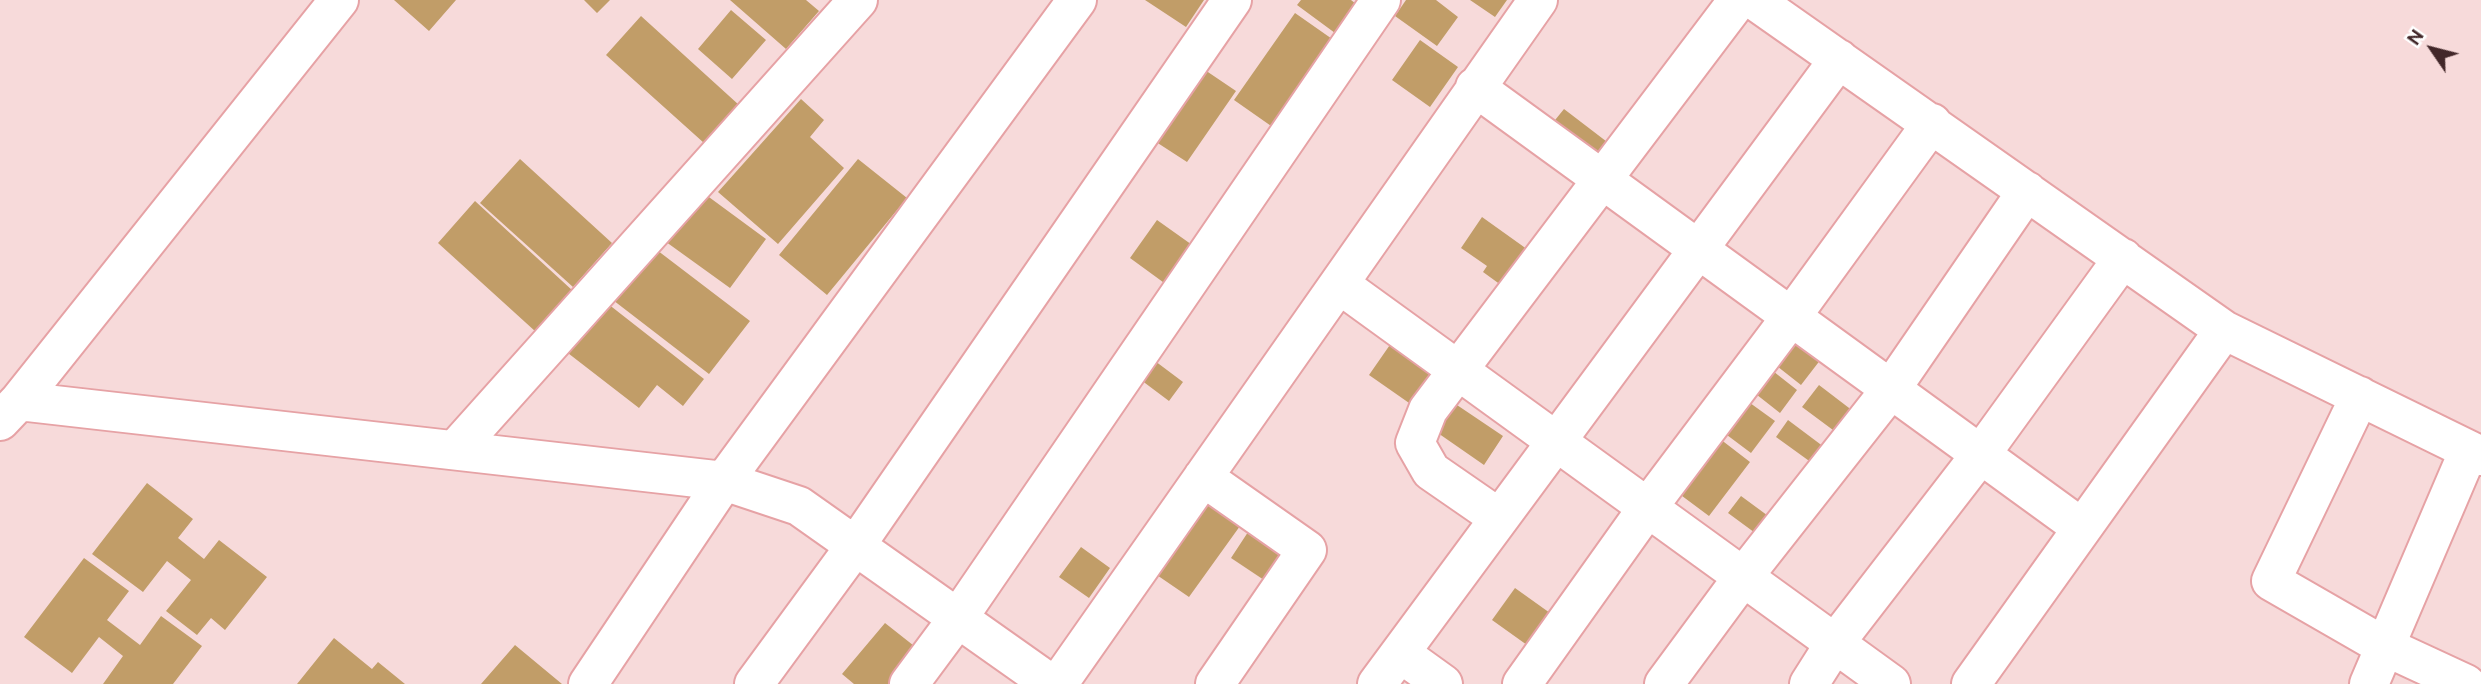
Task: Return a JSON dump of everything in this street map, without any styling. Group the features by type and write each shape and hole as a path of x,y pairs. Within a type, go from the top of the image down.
{"street":[{"path":"10,411 339,0"},
{"path":"455,450 858,0"},
{"path":"588,684 724,481 1077,0"},
{"path":"754,684 856,545 1232,0"},
{"path":"909,684 958,618 1381,0"},
{"path":"1058,684 1538,0"},
{"path":"1499,518 1431,471 1415,443 1428,410 1738,0"},
{"path":"1754,0 2224,330 2475,453 2384,646 2369,684"},
{"path":"1377,684 1839,59"},
{"path":"1475,87 2082,528"},
{"path":"1522,684 1648,507 1932,124"},
{"path":"1664,684 1743,577 1891,389 2027,191"},
{"path":"1809,684 1835,643 1981,454 2123,258"},
{"path":"1339,284 1891,684"},
{"path":"1971,684 2224,330"},
{"path":"2360,396 2271,581 2384,646 2466,684"},
{"path":"10,411 455,450 724,481 799,506 1051,684"},
{"path":"1203,477 1307,550 1215,684"},
{"path":"1400,653 1443,684"}],"building":[{"path":"394,0 456,0 429,31"},
{"path":"584,0 610,0 597,13"},
{"path":"730,0 806,0 819,11 786,49"},
{"path":"1145,0 1204,0 1186,27"},
{"path":"1301,0 1351,0 1356,4 1335,33 1297,5"},
{"path":"1406,0 1436,0 1458,17 1437,46 1395,16"},
{"path":"1470,0 1507,0 1495,17"},
{"path":"731,10 766,40 732,79 698,49"},
{"path":"1295,13 1335,41 1274,128 1234,100"},
{"path":"641,16 739,105 704,143 606,55"},
{"path":"1420,40 1458,67 1430,107 1392,80"},
{"path":"1199,66 1236,91 1187,162 1150,138"},
{"path":"801,99 824,120 810,137 844,168 778,244 718,192"},
{"path":"1564,109 1615,148 1598,170 1547,130"},
{"path":"520,159 612,243 573,287 480,203"},
{"path":"858,159 907,198 827,295 779,255"},
{"path":"698,189 766,239 730,288 662,239"},
{"path":"475,201 573,291 536,332 438,243"},
{"path":"1482,217 1538,257 1512,293 1483,272 1487,266 1461,248"},
{"path":"1157,220 1195,247 1167,285 1130,258"},
{"path":"649,244 750,321 709,374 609,297"},
{"path":"603,300 704,379 683,406 657,385 639,408 564,350"},
{"path":"1795,324 1828,350 1801,385 1768,359"},
{"path":"1394,339 1448,376 1422,412 1369,375"},
{"path":"1147,355 1183,382 1169,401 1133,374"},
{"path":"1764,364 1797,390 1780,413 1747,387"},
{"path":"1819,385 1853,411 1837,433 1802,407"},
{"path":"1739,395 1775,421 1751,453 1715,426"},
{"path":"1454,403 1503,436 1484,465 1435,431"},
{"path":"1788,420 1824,447 1812,463 1776,437"},
{"path":"1711,432 1750,462 1709,516 1670,487"},
{"path":"147,483 193,519 178,538 204,559 219,540 267,577 225,630 211,618 197,635 166,611 191,580 167,561 143,592 92,554"},
{"path":"1741,496 1775,521 1762,538 1728,513"},
{"path":"1203,499 1240,526 1189,597 1151,571"},
{"path":"1250,529 1283,552 1264,580 1231,558"},
{"path":"1081,547 1110,568 1089,598 1059,577"},
{"path":"84,558 129,591 107,620 140,645 161,616 202,646 173,684 103,684 123,656 99,637 72,673 24,637"},
{"path":"1515,588 1557,618 1534,650 1492,620"},
{"path":"885,623 923,653 897,684 854,684 842,674"},
{"path":"334,638 372,669 378,662 405,684 297,684"},
{"path":"515,645 562,684 481,684"}]}
